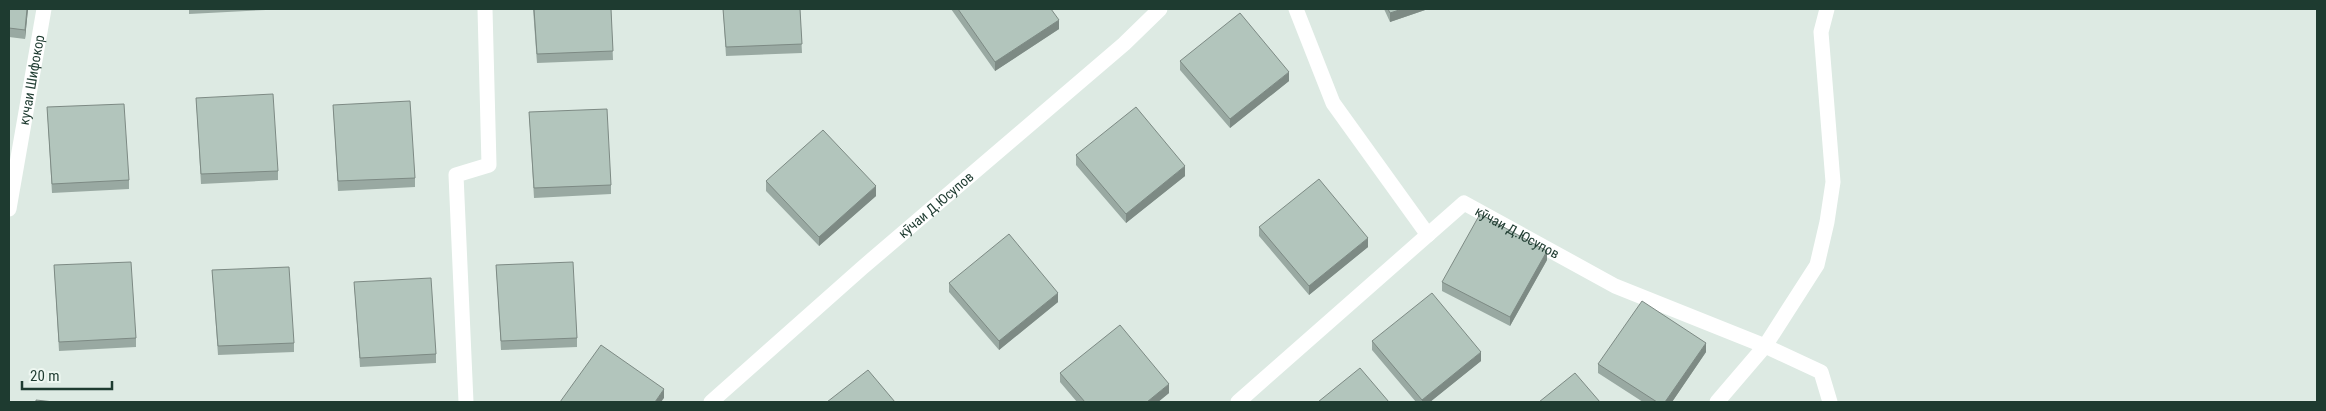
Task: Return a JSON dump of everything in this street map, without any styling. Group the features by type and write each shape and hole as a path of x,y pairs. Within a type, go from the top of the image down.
{"street":[{"name":"кучаи Шифокор","path":"9,209 44,9"},
{"path":"466,402 456,175 489,164 485,9"},
{"name":"кӯчаи Д.Юсупов","path":"710,402 862,268 1124,44 1160,9"},
{"path":"1296,9 1333,103 1428,235"},
{"path":"1717,402 1765,346 1816,265 1827,222 1833,182 1821,32 1827,9"},
{"name":"кӯчаи Д.Юсупов","path":"1238,402 1464,203 1615,286 1765,346"},
{"path":"1765,346 1822,372 1830,402"}],"building":[{"path":"9,9 27,9 25,30 9,28"},
{"path":"534,9 611,9 613,51 537,54"},
{"path":"723,9 800,9 802,44 726,47"},
{"path":"958,9 1051,9 1059,20 995,62"},
{"path":"1388,9 1402,9 1390,13"},
{"path":"1240,13 1289,72 1230,119 1180,61"},
{"path":"273,94 278,171 201,174 196,98"},
{"path":"410,101 415,178 338,181 333,105"},
{"path":"124,104 129,180 52,184 47,107"},
{"path":"1136,107 1185,166 1126,214 1076,155"},
{"path":"607,109 611,185 534,188 529,112"},
{"path":"823,130 876,186 819,237 766,181"},
{"path":"1319,179 1368,238 1309,286 1259,227"},
{"path":"1480,214 1547,251 1510,317 1442,282"},
{"path":"1009,234 1058,293 999,341 949,283"},
{"path":"131,262 136,338 59,342 54,265"},
{"path":"573,262 577,338 501,341 496,265"},
{"path":"289,267 294,343 218,346 212,270"},
{"path":"431,278 436,354 360,358 354,282"},
{"path":"1432,293 1481,352 1422,400 1372,341"},
{"path":"1642,301 1706,343 1665,402 1657,402 1598,364"},
{"path":"1120,325 1169,384 1147,402 1085,402 1060,373"},
{"path":"601,345 664,389 655,402 560,402"},
{"path":"1360,368 1389,402 1318,402"},
{"path":"868,370 895,402 827,402"},
{"path":"1575,373 1600,402 1539,402"},
{"path":"36,400 54,402 36,402"}]}
